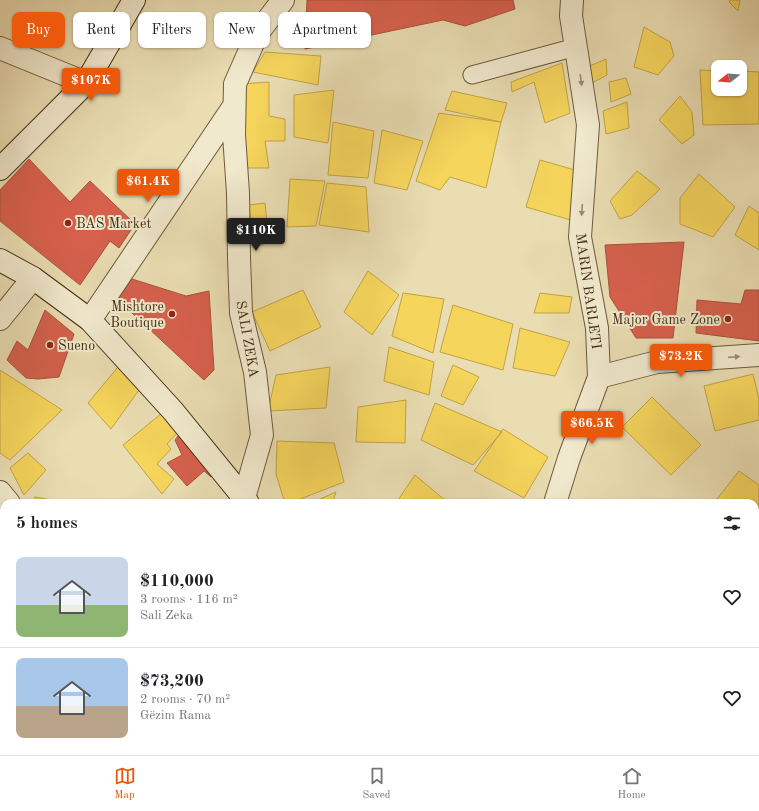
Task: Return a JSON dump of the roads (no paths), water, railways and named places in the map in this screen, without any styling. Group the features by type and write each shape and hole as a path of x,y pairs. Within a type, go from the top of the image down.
{"street":[{"path":"0,169 86,83 134,0"},
{"name":"SALI ZEKA","path":"246,499 262,435 255,372 241,313 238,258 238,193 234,135 235,84 257,34 283,0"},
{"name":"MARIN BARLETI","path":"556,499 569,458 599,377 597,328 580,237 588,125 571,16 572,0"},
{"path":"0,48 86,83"},
{"path":"90,320 234,106"},
{"path":"0,260 33,278 90,320 173,411 245,499"},
{"path":"0,319 33,278"},
{"path":"599,377 657,362 759,355"}],"lane":[{"path":"472,75 576,47"}],"place":[{"name":"BAS Market","path":"68,223"},
{"name":"Mishtore Boutique","path":"172,314"},
{"name":"Major Game Zone","path":"728,319"},
{"name":"Sueno","path":"50,345"}]}
